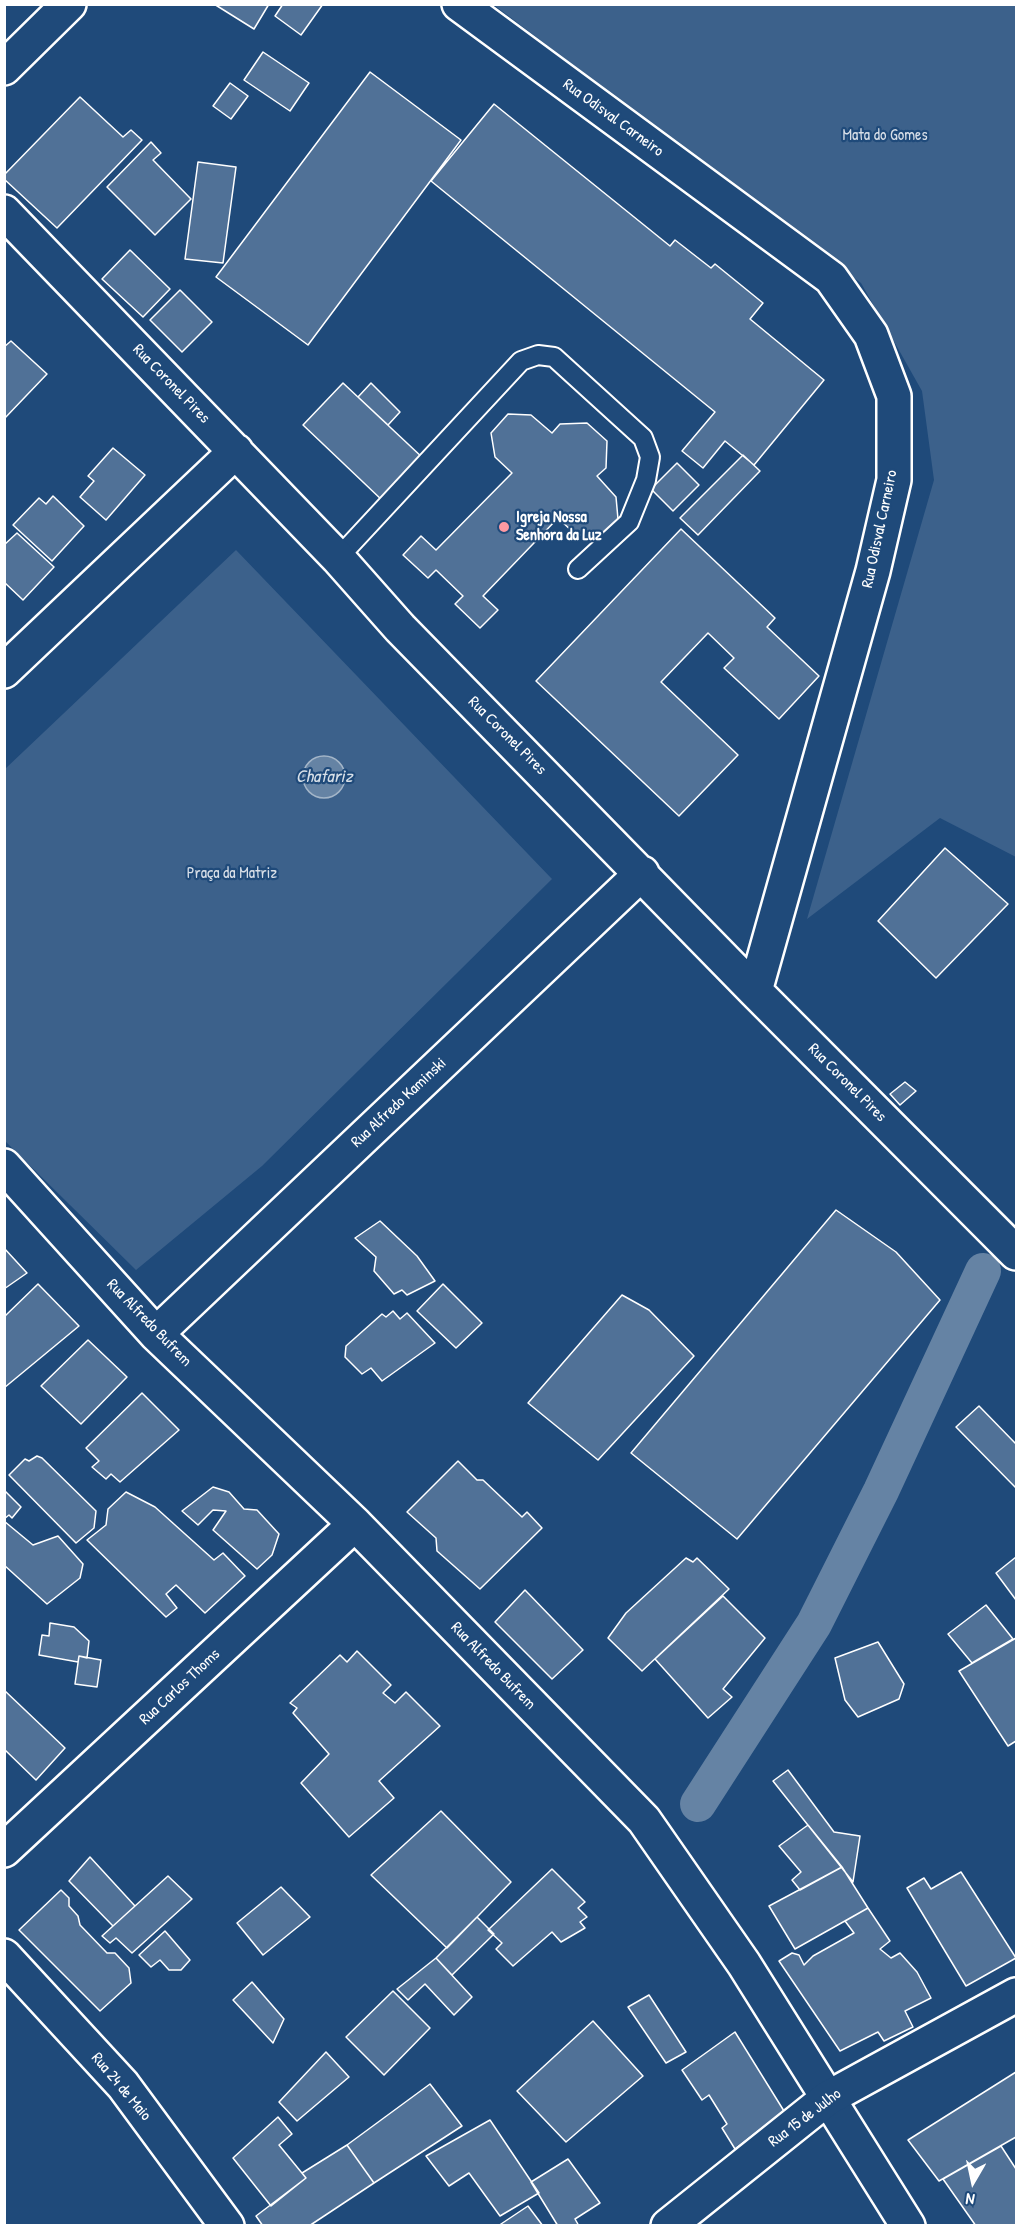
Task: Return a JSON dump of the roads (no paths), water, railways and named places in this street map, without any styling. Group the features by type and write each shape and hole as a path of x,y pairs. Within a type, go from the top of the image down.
{"street":[{"path":"4,68 69,4"},
{"name":"Rua Odisval Carneiro","path":"459,4 831,278 871,335 894,396 894,480 873,571 755,992"},
{"name":"Rua Coronel Pires","path":"4,212 338,558 400,628 642,873 755,992 1017,1253"},
{"path":"4,671 236,451"},
{"name":"Rua Alfredo Kaminski","path":"156,1334 642,873"},
{"name":"Rua Alfredo Bufrem","path":"4,1166 156,1334 355,1524 644,1820 744,1964 908,2226"},
{"name":"Rua Carlos Thoms","path":"4,1850 355,1524"},
{"name":"Rua 24 de Maio","path":"4,1956 123,2085 227,2226"},
{"name":"Rua 15 de Julho","path":"668,2226 828,2098 1017,1995"}],"lane":[{"path":"338,558 521,361 538,355 554,357 642,438 650,457 646,480 629,522 578,569"}],"water":[{"name":"Chafariz","path":"324,756 339,762 345,777 339,792 324,798 309,792 303,777 309,762"}],"waterway":[{"path":"698,1804 814,1624 881,1491 983,1271"}],"place":[{"name":"Igreja Nossa Senhora da Luz","path":"504,527"}],"park label":[{"name":"Mata do Gomes","path":"885,136"},
{"name":"Praça da Matriz","path":"232,874"}]}
